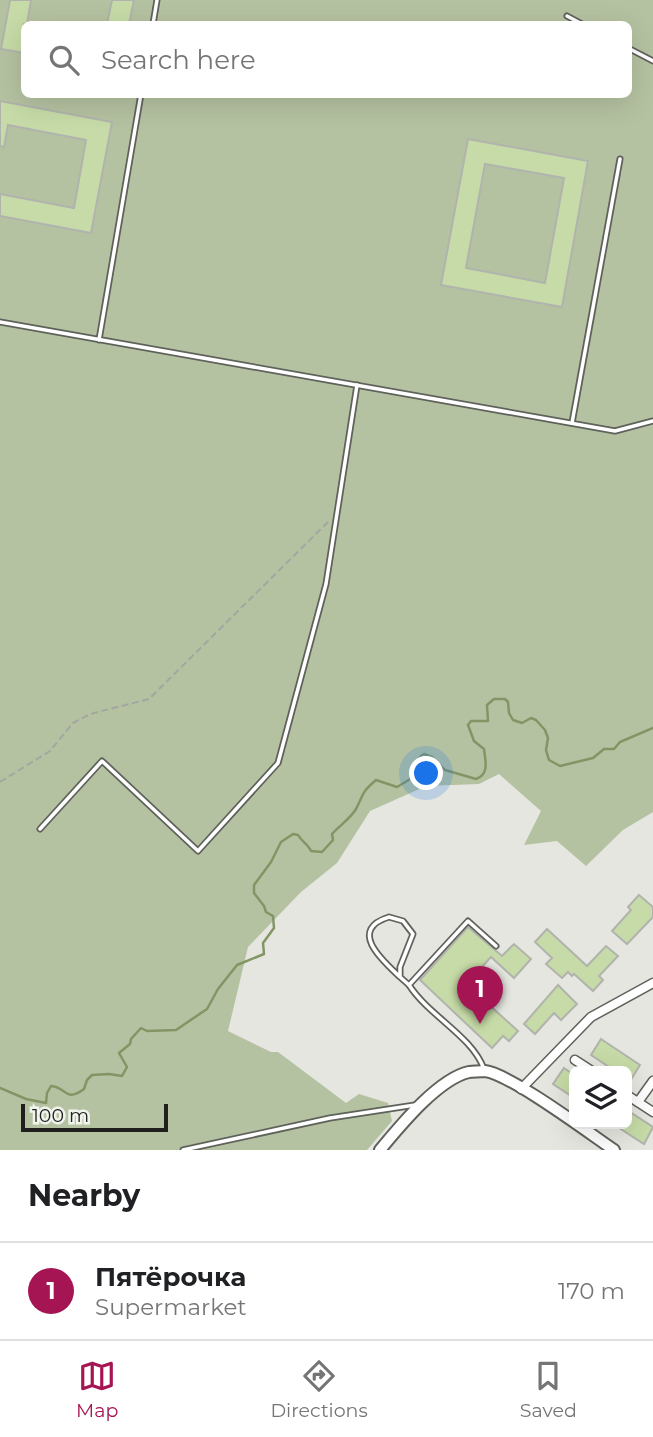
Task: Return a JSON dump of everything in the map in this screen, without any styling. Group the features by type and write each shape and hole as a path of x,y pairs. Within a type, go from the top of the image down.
{"street":[{"path":"522,1089 591,1017 653,983"},
{"path":"575,1060 584,1066"},
{"path":"380,1150 420,1106 456,1077 485,1071 522,1089 614,1150"},
{"path":"638,1102 653,1081"},
{"path":"632,1098 653,1112"}],"lane":[{"path":"154,21 157,0"},
{"path":"567,16 576,21"},
{"path":"632,50 653,61"},
{"path":"99,340 140,98"},
{"path":"572,423 620,159"},
{"path":"0,322 615,431 653,421"},
{"path":"40,829 103,761 198,851 278,763 326,584 357,385"},
{"path":"400,977 400,967 412,934 403,920 389,916 377,922 372,929 370,945 379,957 400,977 409,985 418,999 479,1055 485,1071"},
{"path":"409,985 468,921 496,946"},
{"path":"183,1150 330,1118 410,1105 420,1106"}],"path":[{"path":"0,782 50,751 73,723 122,704 149,699 337,513"}],"green space":[{"path":"0,0 653,0 653,812 623,830 586,866 557,841 524,845 541,811 499,774 479,784 426,786 370,811 337,863 301,892 248,947 228,1031 271,1052 278,1052 346,1103 359,1094 388,1103 392,1121 367,1150 0,1150"}],"building":[{"path":"10,0 31,0 28,21 21,21 21,52 1,49"},
{"path":"112,0 134,0 130,21 108,21"},
{"path":"0,101 112,122 91,233 0,216 0,194 74,208 86,140 8,125 4,147 0,146"},
{"path":"468,139 588,161 562,307 441,285","holes":["485,164 564,178 545,283 466,268"]},
{"path":"639,895 653,907 653,917 627,944 612,931 631,910 628,907"},
{"path":"468,927 502,956 514,944 531,959 514,978 491,957 466,984 518,1031 509,1041 503,1036 492,1048 420,980"},
{"path":"547,929 587,966 606,946 618,956 599,976 603,980 593,991 574,974 572,976 568,972 562,978 546,964 552,958 535,942"},
{"path":"558,985 577,1004 561,1020 554,1013 535,1034 524,1024"},
{"path":"601,1039 640,1065 632,1078 632,1066 608,1066 591,1055"},
{"path":"564,1068 569,1072 569,1095 553,1084"},
{"path":"632,1113 653,1127 644,1144 621,1129 632,1129"}],"waterway":[{"path":"0,1088 26,1099 46,1103 51,1086 73,1095 84,1089 92,1075 122,1076 127,1067 119,1053 130,1044 141,1028 147,1031 176,1030 207,1009 218,989 237,965 264,954 263,943 274,928 273,916 266,912 254,893 254,885 271,862 281,842 293,834 298,835 311,851 322,852 333,840 332,834 354,813 363,793 376,780 397,787 417,775 418,760 424,754 432,757 445,770 476,779 480,777 486,766 484,749 474,741 468,725 471,721 488,721 487,705 494,699 505,699 508,702 513,720 522,723 531,718 536,720 548,738 546,750 549,760 560,766 593,758 604,749 614,749 620,742 653,728"}],"place":[{"name":"Пятёрочка","path":"480,1024"}]}
